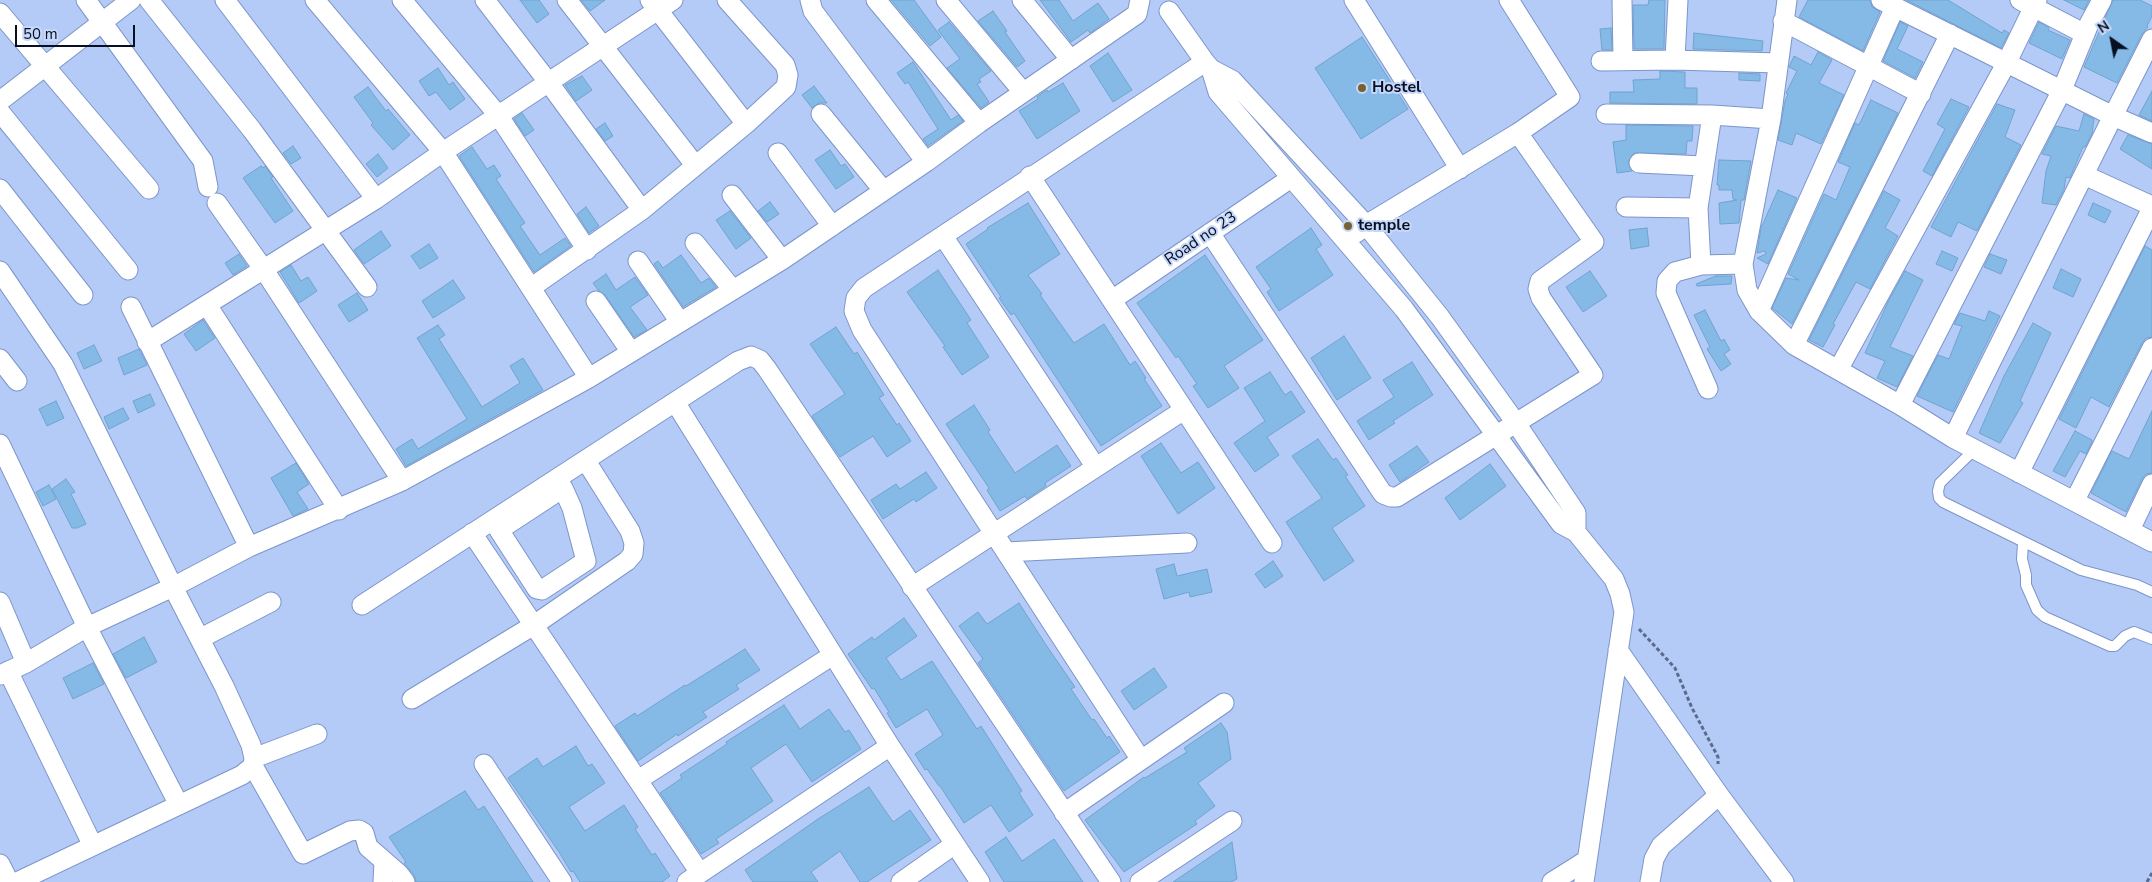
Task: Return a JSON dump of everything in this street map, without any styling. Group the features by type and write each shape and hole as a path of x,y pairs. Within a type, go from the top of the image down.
{"street":[{"path":"86,0 203,161 213,195 402,482"},
{"path":"0,101 131,0"},
{"path":"148,0 252,130 367,287"},
{"path":"225,0 376,199"},
{"path":"315,0 443,152 532,287 589,378"},
{"path":"402,0 498,115 587,250"},
{"path":"484,0 549,83 642,210"},
{"path":"567,0 694,166"},
{"path":"532,287 642,210 746,124 786,87 788,75 785,65 728,0"},
{"path":"810,0 813,11 926,162"},
{"path":"876,0 980,123"},
{"path":"946,0 1023,92"},
{"path":"1022,0 1071,60"},
{"path":"93,846 4,673 26,663 87,627 173,587 248,548 402,482 589,378 782,260 926,162 1023,92 1137,14 1140,0"},
{"path":"1354,0 1460,169"},
{"path":"1346,241 1366,225 1518,133 1570,98 1509,0"},
{"path":"1622,0 1623,60"},
{"path":"1675,60 1678,0"},
{"path":"1787,0 1770,119 1743,264 1747,290 1759,311 1794,345 1900,405 1953,438 2075,500 2152,542"},
{"path":"1900,405 2062,90 2085,34 2102,0"},
{"path":"1838,370 2007,62 2030,2 2085,34"},
{"path":"1759,311 1867,66 1888,3 2114,116 2152,133"},
{"path":"147,342 376,199 498,115 602,47 660,4 746,124"},
{"path":"1169,10 1208,65 1218,92 1404,309 1561,524 1576,532 1614,579 1624,612 1584,882"},
{"path":"0,13 149,190"},
{"path":"1783,22 1921,94"},
{"path":"1794,345 1950,34"},
{"path":"1953,438 2152,39"},
{"path":"1601,61 1675,60 1778,63"},
{"path":"1141,760 862,330 854,312 856,298 864,288 1030,176 1208,65"},
{"path":"1208,65 1232,80 1366,225 1440,317 1516,423 1576,512 1576,532"},
{"path":"0,112 128,270"},
{"path":"821,114 883,190"},
{"path":"1606,114 1712,115 1770,119"},
{"path":"1701,265 1698,208 1712,115"},
{"path":"1210,234 1383,494 1391,497 1397,496 1408,491 1593,375 1541,298 1538,289 1540,281 1594,242 1518,133"},
{"path":"778,153 832,226"},
{"path":"1639,164 1703,166"},
{"path":"2019,473 2152,207 2084,175"},
{"path":"1030,176 1272,543"},
{"name":"Road no 23","path":"1112,300 1291,178"},
{"path":"0,189 83,295"},
{"path":"732,195 782,260"},
{"path":"1626,207 1698,208"},
{"path":"943,236 1095,466"},
{"path":"695,243 733,290"},
{"path":"638,261 680,322"},
{"path":"1708,388 1666,292 1667,281 1675,272 1701,265 1743,264"},
{"path":"0,271 63,364 173,587 201,638 251,745 254,762 303,854 350,831 360,830 364,833 368,847 399,874 405,882"},
{"path":"596,301 631,352"},
{"path":"207,305 339,510"},
{"path":"131,308 248,548"},
{"path":"2075,500 2152,348"},
{"path":"362,605 472,533 514,513 552,488 586,461 675,402 738,361 751,356 760,360 1111,882"},
{"path":"0,359 17,381"},
{"path":"675,402 890,746 980,882"},
{"path":"912,587 1095,466 1184,410"},
{"path":"0,444 87,627 179,805"},
{"path":"412,699 534,625 627,561 633,554 634,543 630,532 586,461"},
{"path":"2130,530 2152,484"},
{"path":"514,513 500,530 537,589 542,590 586,561 572,508 563,488 552,488"},
{"path":"472,533 638,780 694,878 890,746"},
{"path":"1006,552 1187,543"},
{"path":"0,602 26,663"},
{"path":"201,638 271,602"},
{"path":"1618,650 1719,795 1784,882"},
{"path":"638,780 833,655"},
{"path":"1064,813 1224,703"},
{"path":"17,882 242,775 254,762 317,734"},
{"path":"484,764 562,882"},
{"path":"1650,882 1654,858 1661,846 1719,795"},
{"path":"1140,882 1232,821"},
{"path":"901,882 955,844"},
{"path":"1552,882 1587,860"},
{"path":"383,882 384,862"},
{"path":"0,864 9,882"}],"lane":[{"path":"1975,449 1940,483 1939,498 1943,502 2024,544 2081,570 2137,585 2152,592"},
{"path":"2024,544 2022,559 2026,575 2026,585 2037,610 2045,616 2110,646 2115,646 2125,636 2134,632 2152,639"}],"path":[{"path":"1624,612 1675,668 1692,708 1718,757 1718,765"},
{"path":"2147,882 2152,873"}],"building":[{"path":"520,0 539,0 549,14 537,23"},
{"path":"581,0 605,0 590,11"},
{"path":"891,0 914,0 941,37 930,46"},
{"path":"1040,0 1059,0 1073,21 1098,3 1109,19 1090,33 1088,30 1071,42"},
{"path":"1649,0 1665,0 1664,49 1634,49 1633,5 1648,5"},
{"path":"1808,0 1870,0 1872,7 1880,12 1863,51 1799,17"},
{"path":"1906,0 1948,0 2002,33 2004,30 2009,33 2001,48"},
{"path":"2064,0 2089,0 2084,10"},
{"path":"2113,0 2140,0 2152,6 2152,16 2148,27 2142,34 2117,83 2084,67"},
{"path":"993,11 1025,61 1017,67 978,21"},
{"path":"949,22 991,71 979,79 981,82 977,84 989,102 981,108 947,68 960,59 938,30"},
{"path":"1900,22 1908,26 1897,49 1923,62 1915,78 1883,61"},
{"path":"2039,22 2049,28 2048,30 2070,40 2062,59 2029,43"},
{"path":"1611,28 1612,50 1602,50 1600,29"},
{"path":"1694,33 1763,41 1762,51 1693,49"},
{"name":"Hostel","path":"1362,37 1408,109 1361,139 1315,68"},
{"path":"1818,52 1832,60 1819,83 1844,95 1821,144 1796,133 1792,145 1778,140 1788,94 1786,93 1797,71 1789,67 1794,56 1811,65"},
{"path":"1108,53 1132,90 1113,102 1090,66"},
{"path":"913,62 951,120 958,115 963,121 928,146 923,139 938,129 908,82 905,84 897,73"},
{"path":"438,68 449,85 453,82 465,99 450,110 436,92 429,96 419,81"},
{"path":"1660,71 1685,72 1685,88 1697,88 1697,104 1610,103 1610,92 1634,92 1633,80 1660,79"},
{"path":"1739,73 1760,74 1760,81 1739,80"},
{"path":"582,76 592,90 576,101 565,85"},
{"path":"1063,83 1080,111 1037,139 1019,111 1038,99 1037,97 1047,90 1048,92"},
{"path":"814,86 827,103 819,103 812,108 802,95"},
{"path":"368,87 386,111 388,109 410,135 393,150 371,125 373,123 354,97"},
{"path":"2152,91 2152,121 2139,115"},
{"path":"1951,99 1969,107 1932,176 1923,171 1945,129 1937,124"},
{"path":"1871,100 1898,113 1792,324 1772,308 1786,278 1799,280 1788,274 1824,194 1836,200 1850,167 1838,162 1855,123 1859,125"},
{"path":"1997,104 2015,110 2005,137 2021,145 1977,231 1958,222 1951,237 1931,227"},
{"path":"522,113 534,130 525,136 514,119"},
{"path":"2084,114 2094,119 2092,134 2085,147 2083,147 2070,178 2066,177 2064,189 2056,205 2042,203 2046,171 2051,156 2042,154 2056,126 2079,131"},
{"path":"605,123 613,136 605,141 596,129"},
{"path":"1626,125 1693,126 1692,141 1687,141 1686,154 1634,153 1628,162 1632,171 1617,173 1613,142 1626,140"},
{"path":"2128,135 2152,144 2152,169 2120,149"},
{"path":"293,146 301,158 291,164 283,153"},
{"path":"472,147 487,169 494,165 501,176 496,179 525,223 520,226 540,255 565,238 571,246 534,272 459,156"},
{"path":"830,150 841,166 845,164 854,177 836,189 815,160"},
{"path":"378,154 388,168 377,177 366,164"},
{"path":"1719,160 1751,161 1744,200 1741,200 1739,223 1720,224 1719,203 1737,200 1733,199 1732,190 1719,190 1719,185 1717,185"},
{"path":"261,166 263,168 265,166 273,177 271,178 293,211 275,223 243,178"},
{"path":"1778,190 1797,198 1768,264 1757,258 1766,254 1765,251 1757,253 1761,228"},
{"path":"1884,191 1900,200 1885,228 1898,236 1870,289 1856,282 1823,347 1809,340"},
{"path":"770,202 779,214 767,222 758,211"},
{"path":"1028,203 1060,254 1028,275 1042,294 1040,295 1074,343 1104,324 1130,365 1135,361 1146,378 1144,379 1162,406 1101,446 1014,313 1011,315 999,298 1001,297 966,244 987,228"},
{"path":"2093,203 2111,211 2105,223 2088,215"},
{"path":"586,207 599,226 589,233 577,214"},
{"path":"730,211 751,238 736,249 716,220"},
{"path":"1311,228 1322,245 1316,249 1333,275 1279,311 1267,292 1271,289 1256,267"},
{"path":"1647,228 1649,246 1631,249 1629,230"},
{"path":"381,231 391,246 364,264 354,250"},
{"path":"429,244 438,258 420,269 411,256"},
{"path":"2145,246 2152,250 2152,337 2146,338 2142,343 2109,407 2091,397 2076,428 2059,419"},
{"path":"1942,251 1958,258 1952,271 1936,264"},
{"path":"239,254 247,266 233,275 225,263"},
{"path":"1990,254 2007,260 2001,274 1984,267"},
{"path":"681,255 701,283 709,278 716,287 683,307 654,264 658,261 663,268"},
{"path":"1205,255 1263,340 1224,366 1239,388 1208,408 1193,386 1197,384 1137,303"},
{"path":"291,265 301,281 308,277 317,291 299,303 280,272"},
{"path":"2061,269 2081,279 2073,297 2053,288"},
{"path":"938,270 971,320 967,323 989,357 962,375 943,347 945,346 907,292"},
{"path":"1590,271 1607,296 1583,312 1566,287"},
{"path":"1905,271 1923,280 1890,347 1913,356 1897,387 1877,378 1885,361 1865,353 1888,302"},
{"path":"606,274 616,290 635,277 648,295 630,307 647,330 634,337 605,295 598,290 593,283"},
{"path":"1716,276 1732,276 1731,284 1697,286 1696,284"},
{"path":"453,280 465,298 433,318 422,301"},
{"path":"357,293 368,310 349,322 338,305"},
{"path":"1705,310 1721,341 1724,339 1730,350 1724,354 1731,364 1721,371 1707,349 1710,347 1694,315"},
{"path":"1989,311 2000,316 1953,412 1917,396 1938,355 1949,359 1962,326 1954,324 1960,313 1985,321"},
{"path":"203,320 215,338 196,351 184,334"},
{"path":"2033,323 2051,333 2020,401 2023,403 2000,443 1979,433 2004,376"},
{"path":"438,325 445,335 439,339 482,407 520,383 510,366 523,358 543,390 406,466 396,449 412,439 418,449 467,419 417,338"},
{"path":"836,327 854,354 857,352 884,395 879,398 897,425 899,423 911,441 887,457 873,436 840,457 812,416 845,394 810,344"},
{"path":"1344,336 1371,378 1337,400 1311,358"},
{"path":"94,345 102,361 84,369 77,353"},
{"path":"139,349 147,365 124,375 118,358"},
{"path":"1412,362 1433,395 1393,421 1395,423 1369,440 1357,421 1394,397 1383,380"},
{"path":"1270,372 1285,395 1291,391 1305,412 1267,437 1279,455 1255,472 1234,443 1265,421 1244,388"},
{"path":"150,394 155,405 138,413 133,401"},
{"path":"56,401 64,418 47,426 39,409"},
{"path":"974,405 990,430 988,432 1015,473 1057,445 1071,466 1045,483 1046,486 1027,499 1025,496 1000,511 987,490 989,488 946,424"},
{"path":"123,408 129,419 109,429 104,417"},
{"path":"2152,411 2152,473 2146,474 2142,479 2126,512 2091,493 2112,451 2129,459"},
{"path":"2075,431 2092,440 2092,442 2086,454 2080,451 2065,477 2053,471"},
{"path":"1318,439 1333,460 1336,458 1348,475 1345,476 1365,506 1332,528 1354,561 1324,581 1286,522 1322,498 1292,456"},
{"path":"1161,443 1181,473 1198,462 1215,488 1178,514 1141,456"},
{"path":"1417,446 1429,462 1400,482 1389,465"},
{"path":"296,463 309,484 297,492 308,509 293,516 271,478"},
{"path":"1490,464 1506,486 1460,520 1445,498"},
{"path":"926,472 937,488 916,502 914,499 883,519 871,500 896,484 900,489"},
{"path":"66,479 75,492 71,494 86,524 77,528 72,528 52,489"},
{"path":"49,485 56,499 43,506 36,492"},
{"path":"1273,561 1283,576 1265,588 1255,574"},
{"path":"1174,564 1177,576 1207,569 1212,592 1190,597 1189,592 1164,599 1156,569"},
{"path":"1019,603 1075,687 1071,689 1092,720 1094,719 1107,738 1109,736 1120,752 1064,791 978,663 983,659 959,626 978,612 987,624"},
{"path":"904,618 917,636 886,658 901,680 932,661 977,729 981,726 1022,791 1019,793 1033,815 1009,832 991,805 964,823 940,786 927,769 925,770 915,754 943,735 927,709 896,728 887,713 889,712 874,688 872,689 848,654 872,637 874,640"},
{"path":"144,637 157,662 126,678 113,654"},
{"path":"745,649 760,670 736,685 739,689 703,712 707,717 678,736 677,734 638,761 615,726 635,713 637,716"},
{"path":"93,663 104,684 73,699 63,678"},
{"path":"1154,668 1167,687 1134,710 1121,691"},
{"path":"784,705 800,729 829,709 845,732 849,730 861,749 812,782 786,744 751,768 773,801 716,839 719,843 701,854 660,793 682,778 680,775 727,744 726,742"},
{"path":"1221,723 1227,732 1231,759 1198,783 1215,806 1195,821 1197,824 1124,872 1085,820 1144,777 1187,752 1184,748"},
{"path":"576,746 588,766 592,764 605,783 569,807 585,831 624,805 638,827 635,829 652,855 655,853 670,876 662,882 580,882 573,871 571,872 508,778 537,758 543,767"},
{"path":"869,787 893,822 910,810 931,840 867,882 860,882 840,851 811,872 818,882 753,882 745,870 818,819"},
{"path":"465,791 478,810 484,806 533,882 416,882 414,875 404,863 406,862 389,837"},
{"path":"1006,837 1022,861 1054,839 1083,882 1004,882 985,852"},
{"path":"1232,842 1237,879 1231,882 1173,882"}],"place":[{"name":"Hostel","path":"1362,88"},
{"name":"temple","path":"1348,226"}]}
